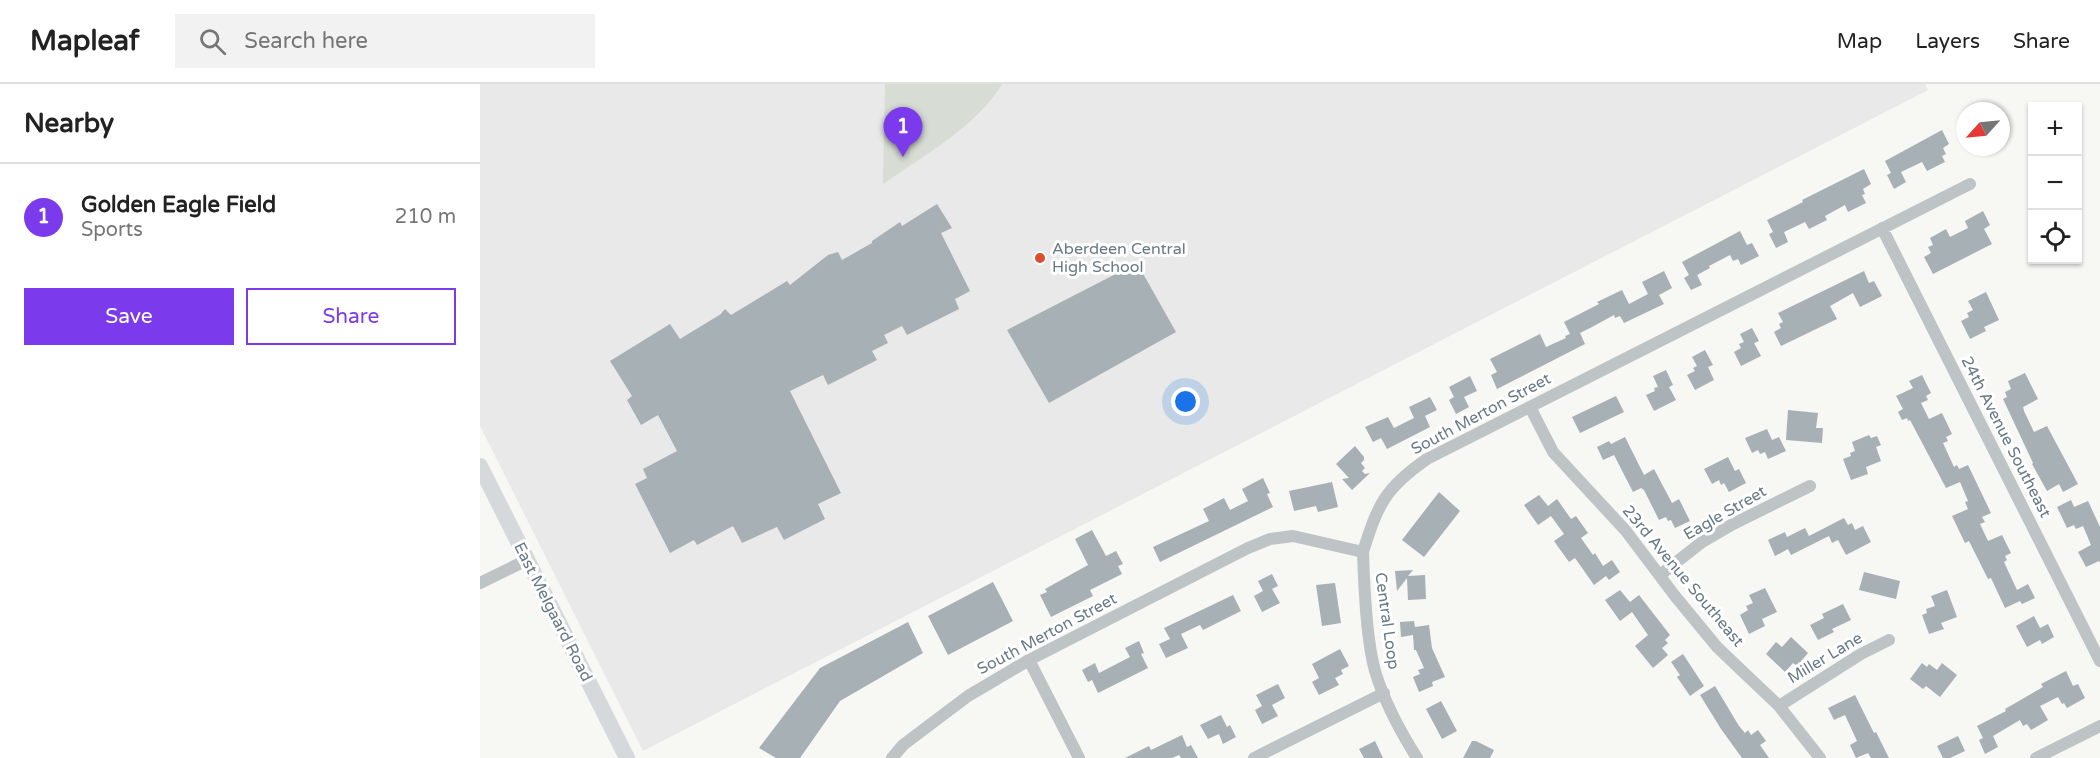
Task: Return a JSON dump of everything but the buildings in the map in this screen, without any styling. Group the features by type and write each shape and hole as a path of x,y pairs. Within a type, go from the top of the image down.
{"main road":[{"name":"East Melgaard Road","path":"480,466 627,758"}],"street":[{"name":"South Merton Street","path":"892,758 903,745 968,696 1029,660 1248,548 1270,539 1293,536 1363,552 1380,504 1404,474 1427,459 1970,184"},
{"name":"24th Avenue Southeast","path":"1882,228 2100,661"},
{"name":"23rd Avenue Southeast","path":"1530,406 1553,452 1626,531 1717,647 1779,706 1820,758"},
{"name":"Eagle Street","path":"1660,575 1702,542 1810,486"},
{"name":"Central Loop","path":"1363,552 1369,636 1374,669 1417,758"},
{"path":"480,584 527,560"},
{"name":"Miller Lane","path":"1779,706 1861,654 1889,640"},
{"path":"1029,660 1079,758"},
{"path":"1254,758 1384,693"},
{"path":"2036,758 2100,726"}],"shaded area":[{"name":"Aberdeen Central High School","path":"480,84 1925,84 1928,90 643,751 480,426"},
{"path":"885,84 1002,84 964,127 883,184"}],"place":[{"name":"Golden Eagle Field","path":"903,157"},
{"name":"Aberdeen Central High School","path":"1040,258"}]}
